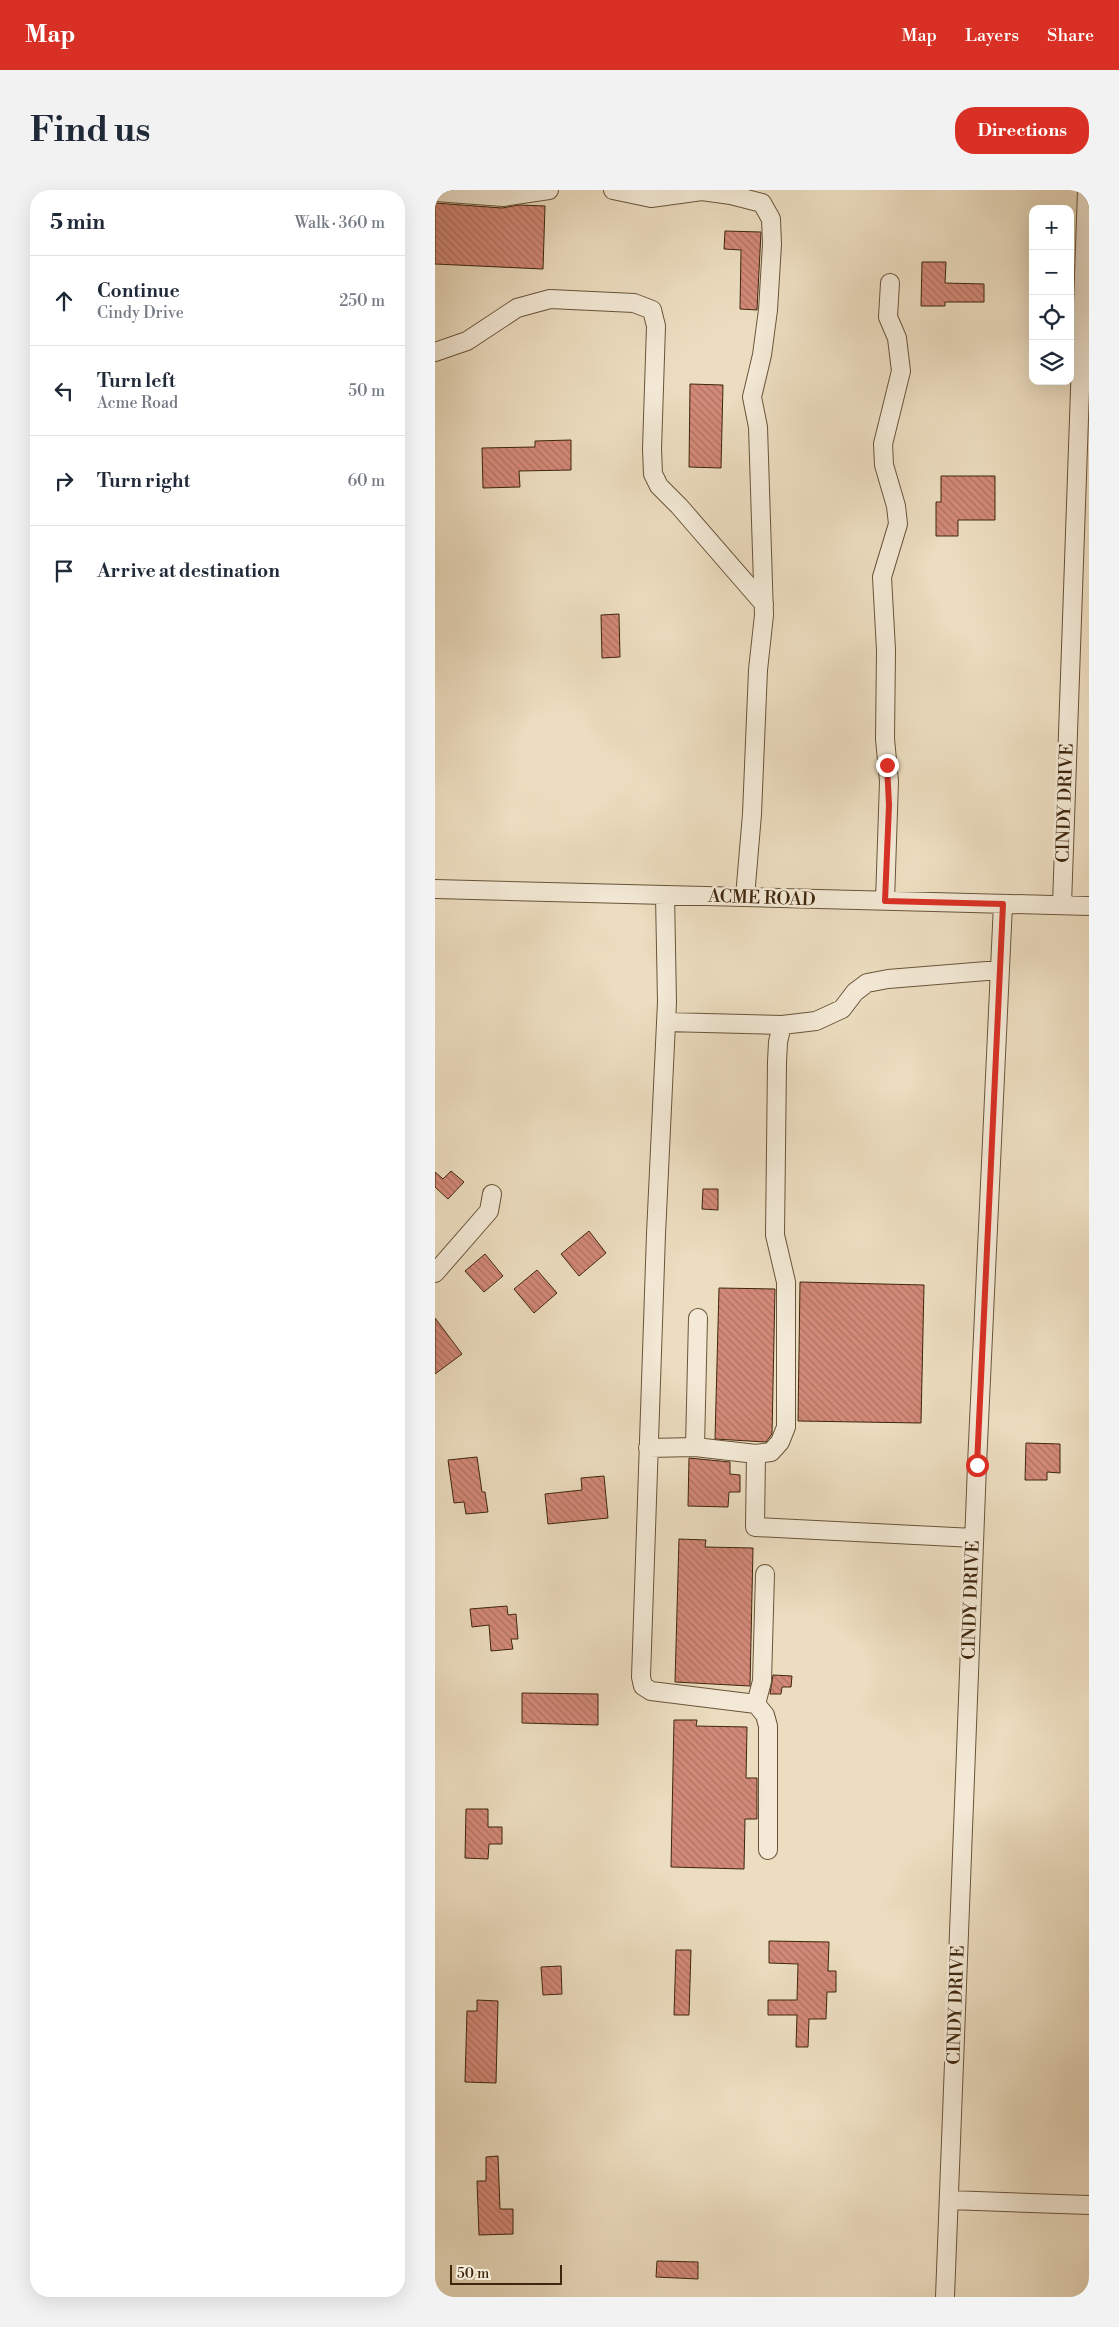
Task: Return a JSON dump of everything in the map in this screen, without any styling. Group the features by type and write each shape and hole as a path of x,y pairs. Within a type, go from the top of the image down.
{"street":[{"path":"435,192 503,198 549,190"},
{"path":"613,190 651,198 702,192 731,195 762,204 771,219 772,244 768,310 752,397 758,427 764,604 745,897"},
{"name":"CINDY DRIVE","path":"1061,905 1085,381 1087,190"},
{"path":"885,901 889,805 885,739 886,650 882,577 898,524 896,506 884,465 883,444 901,371 897,338 888,317 890,283"},
{"path":"435,352 467,341 517,308 550,300 634,303 652,310 655,326 653,474 659,486 679,506 764,604"},
{"name":"ACME ROAD","path":"435,889 1089,906"},
{"path":"665,895 666,1022 648,1448 641,1677 643,1686 651,1691 756,1704 765,1714 768,1726 767,1850"},
{"name":"CINDY DRIVE","path":"945,2297 974,1538 1003,904"},
{"path":"666,1022 782,1025 816,1021 842,1009 855,992 867,983 888,979 999,970"},
{"path":"648,1448 695,1447 756,1454 771,1452 780,1442 786,1427 786,1282 775,1235 777,1062 778,1042 782,1025"},
{"path":"435,1273 489,1211 492,1194"},
{"path":"695,1447 698,1318"},
{"path":"756,1454 755,1527 974,1538"},
{"path":"756,1704 762,1681 765,1574"},
{"path":"949,2200 1089,2205"}],"building":[{"path":"435,203 502,208 519,205 545,206 543,269 435,264"},
{"path":"725,231 761,232 757,310 740,309 741,250 724,249"},
{"path":"922,262 946,262 945,283 984,284 984,302 945,302 945,306 921,306"},
{"path":"690,384 723,385 721,468 689,467"},
{"path":"571,440 571,470 519,471 520,487 483,488 482,448 535,447 535,441"},
{"path":"941,476 995,476 995,520 958,520 958,536 936,536 936,502 941,502"},
{"path":"619,614 620,657 602,658 601,615"},
{"path":"451,1171 464,1182 448,1199 435,1187 435,1172 443,1179"},
{"path":"703,1189 718,1189 718,1210 702,1209"},
{"path":"589,1231 606,1253 579,1276 561,1254"},
{"path":"485,1254 503,1276 484,1292 465,1271"},
{"path":"537,1270 557,1293 534,1313 514,1289"},
{"path":"800,1282 924,1285 921,1423 798,1421"},
{"path":"719,1288 775,1289 772,1434 766,1442 715,1439"},
{"path":"435,1318 462,1354 435,1374"},
{"path":"1026,1443 1060,1444 1060,1473 1047,1472 1047,1480 1025,1480"},
{"path":"477,1457 482,1492 485,1492 488,1512 466,1514 464,1502 454,1503 448,1460"},
{"path":"689,1458 730,1462 730,1474 740,1475 740,1492 729,1492 728,1507 688,1506"},
{"path":"604,1476 608,1518 548,1524 545,1494 582,1490 581,1478"},
{"path":"679,1539 706,1540 705,1547 753,1548 750,1686 675,1682"},
{"path":"507,1606 508,1615 516,1614 518,1639 511,1639 513,1649 491,1651 489,1625 472,1627 470,1609"},
{"path":"773,1675 792,1676 791,1687 782,1687 781,1694 770,1694"},
{"path":"522,1693 598,1694 598,1725 522,1723"},
{"path":"674,1720 697,1720 696,1726 747,1727 746,1778 757,1778 757,1819 745,1819 744,1869 671,1867"},
{"path":"466,1809 488,1809 488,1827 502,1827 502,1844 489,1844 488,1859 465,1858"},
{"path":"769,1941 829,1942 828,1971 836,1971 836,1992 827,1992 826,2019 809,2019 808,2047 796,2047 797,2015 768,2015 768,2000 797,2000 798,1964 769,1963"},
{"path":"676,1950 691,1950 689,2015 674,2015"},
{"path":"561,1966 562,1994 543,1995 541,1967"},
{"path":"477,2000 498,2001 496,2083 465,2082 467,2011 477,2011"},
{"path":"498,2156 500,2209 513,2209 513,2234 479,2235 477,2181 486,2181 486,2157"},
{"path":"657,2261 698,2262 698,2279 656,2277"}],"route":[{"path":"887,765 889,805 885,901 1003,904 977,1465"}]}
